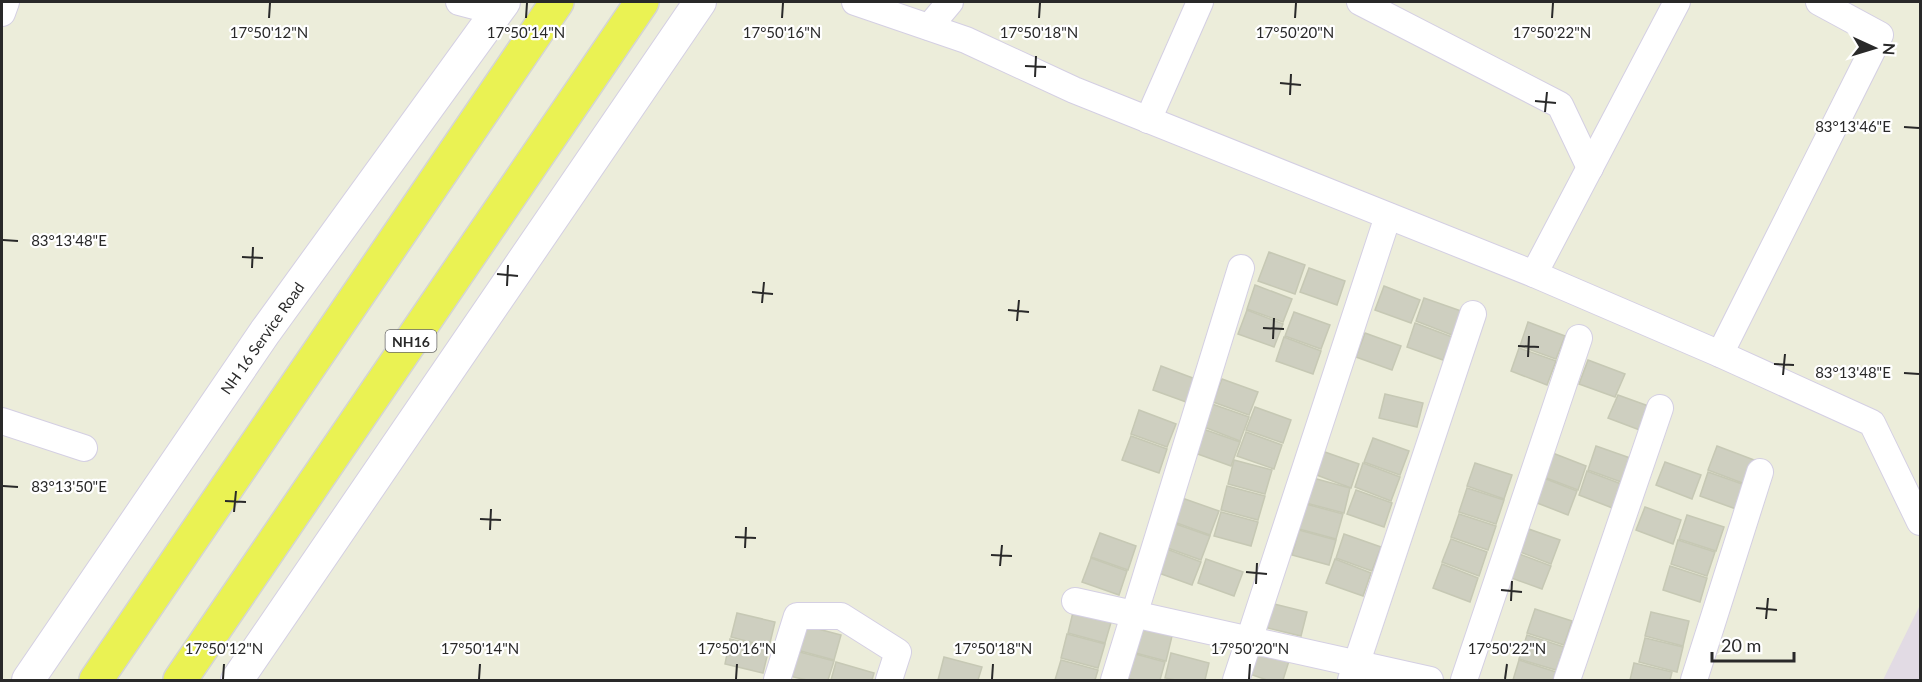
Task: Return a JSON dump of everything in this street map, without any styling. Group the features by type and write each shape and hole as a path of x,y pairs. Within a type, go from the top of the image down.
{"highway":[{"path":"96,681 556,2"},
{"name":"NH16","path":"180,681 642,2"}],"street":[{"path":"2,13 6,2"},
{"path":"459,2 500,7"},
{"path":"237,681 700,2"},
{"path":"855,2 966,40 1074,90 1534,274 1720,354 1872,423 1920,522"},
{"path":"929,27 950,2"},
{"path":"1148,120 1200,2"},
{"path":"1360,2 1560,105 1590,168"},
{"path":"1534,274 1677,2"},
{"path":"1720,354 1880,35 1819,2"},
{"name":"NH 16 Service Road","path":"28,681 265,332 500,7"},
{"path":"1236,681 1388,216"},
{"path":"1114,681 1241,268"},
{"path":"1354,672 1473,314"},
{"path":"1464,681 1579,338"},
{"path":"1567,681 1660,408"},
{"path":"2,422 84,448"},
{"path":"1694,681 1760,472"},
{"path":"1075,600 1249,640 1354,672 1430,681"},
{"path":"777,681 797,616 842,616 898,652 889,681"}],"shaded area":[{"path":"1920,605 1920,680 1883,680"}],"building":[{"path":"1269,252 1305,265 1295,294 1258,281"},
{"path":"1309,268 1345,281 1337,305 1300,292"},
{"path":"1255,285 1292,299 1283,322 1247,309"},
{"path":"1384,286 1420,300 1411,323 1375,310"},
{"path":"1424,298 1461,311 1452,335 1416,321"},
{"path":"1247,310 1283,324 1274,347 1238,334"},
{"path":"1294,312 1330,325 1321,349 1285,336"},
{"path":"1528,322 1565,336 1556,359 1520,346"},
{"path":"1415,323 1452,337 1443,360 1407,347"},
{"path":"1365,333 1401,346 1392,370 1356,357"},
{"path":"1284,337 1321,351 1313,374 1276,361"},
{"path":"1519,348 1556,361 1547,385 1511,371"},
{"path":"1588,360 1625,374 1615,397 1579,384"},
{"path":"1161,366 1198,380 1189,403 1153,390"},
{"path":"1222,379 1258,392 1249,415 1213,402"},
{"path":"1385,394 1423,403 1417,427 1379,418"},
{"path":"1618,395 1654,408 1645,432 1608,418"},
{"path":"1212,404 1249,417 1240,441 1204,427"},
{"path":"1255,407 1291,420 1283,443 1246,430"},
{"path":"1139,410 1176,424 1167,447 1131,434"},
{"path":"1203,429 1240,442 1231,466 1195,453"},
{"path":"1246,432 1282,445 1274,469 1237,456"},
{"path":"1131,436 1167,449 1159,473 1122,460"},
{"path":"1373,438 1409,451 1400,475 1364,462"},
{"path":"1596,446 1633,459 1624,483 1588,470"},
{"path":"1717,446 1754,460 1745,484 1708,470"},
{"path":"1322,451 1359,464 1351,488 1314,474"},
{"path":"1550,452 1586,466 1578,490 1541,476"},
{"path":"1234,460 1272,470 1265,494 1228,484"},
{"path":"1665,462 1701,475 1692,499 1656,485"},
{"path":"1363,463 1400,477 1391,501 1355,487"},
{"path":"1475,463 1512,475 1504,499 1467,486"},
{"path":"1587,471 1624,485 1615,509 1579,495"},
{"path":"1708,472 1745,485 1736,509 1700,496"},
{"path":"1541,477 1577,491 1568,515 1532,501"},
{"path":"1313,478 1350,488 1344,513 1306,503"},
{"path":"1227,486 1265,496 1258,520 1221,510"},
{"path":"1467,488 1504,500 1496,524 1459,512"},
{"path":"1356,490 1392,503 1384,527 1347,514"},
{"path":"1182,498 1219,511 1210,535 1174,522"},
{"path":"1306,504 1343,514 1336,539 1299,529"},
{"path":"1645,507 1681,520 1673,544 1636,530"},
{"path":"1221,512 1258,522 1251,546 1214,536"},
{"path":"1459,514 1496,526 1488,550 1451,537"},
{"path":"1687,515 1724,527 1716,551 1679,539"},
{"path":"1173,523 1210,536 1201,560 1165,547"},
{"path":"1523,527 1560,540 1551,564 1515,550"},
{"path":"1299,530 1336,540 1329,565 1292,555"},
{"path":"1100,533 1136,546 1128,570 1091,557"},
{"path":"1344,534 1381,547 1372,571 1336,558"},
{"path":"1451,539 1487,552 1479,576 1442,562"},
{"path":"1678,540 1715,552 1707,576 1671,564"},
{"path":"1164,548 1201,562 1192,585 1156,572"},
{"path":"1514,552 1551,566 1542,589 1506,576"},
{"path":"1091,558 1127,571 1119,595 1082,582"},
{"path":"1206,559 1243,572 1234,596 1198,583"},
{"path":"1335,559 1371,573 1363,596 1326,583"},
{"path":"1442,564 1478,578 1470,602 1433,588"},
{"path":"1670,566 1707,578 1700,602 1663,590"},
{"path":"1270,603 1307,612 1301,636 1264,627"},
{"path":"1074,608 1112,619 1105,643 1068,633"},
{"path":"1535,609 1572,621 1564,645 1527,633"},
{"path":"1651,612 1689,621 1683,646 1645,636"},
{"path":"737,613 775,622 769,647 731,637"},
{"path":"803,625 841,635 834,660 797,650"},
{"path":"1134,626 1172,636 1166,661 1128,651"},
{"path":"1067,634 1105,644 1098,668 1061,658"},
{"path":"1527,635 1564,647 1556,670 1519,659"},
{"path":"1645,638 1683,647 1677,672 1639,662"},
{"path":"730,639 769,648 763,673 725,664"},
{"path":"1253,648 1289,661 1283,680 1267,680 1244,672"},
{"path":"796,651 834,661 828,680 807,680 789,676"},
{"path":"1128,652 1165,662 1160,680 1136,680 1121,677"},
{"path":"1171,653 1209,663 1205,680 1165,678"},
{"path":"944,657 982,667 978,680 938,680"},
{"path":"1061,660 1098,670 1095,680 1055,680"},
{"path":"1519,660 1556,672 1553,680 1513,680"},
{"path":"836,662 874,673 872,680 831,680"},
{"path":"1634,663 1672,672 1670,680 1630,680"}]}
